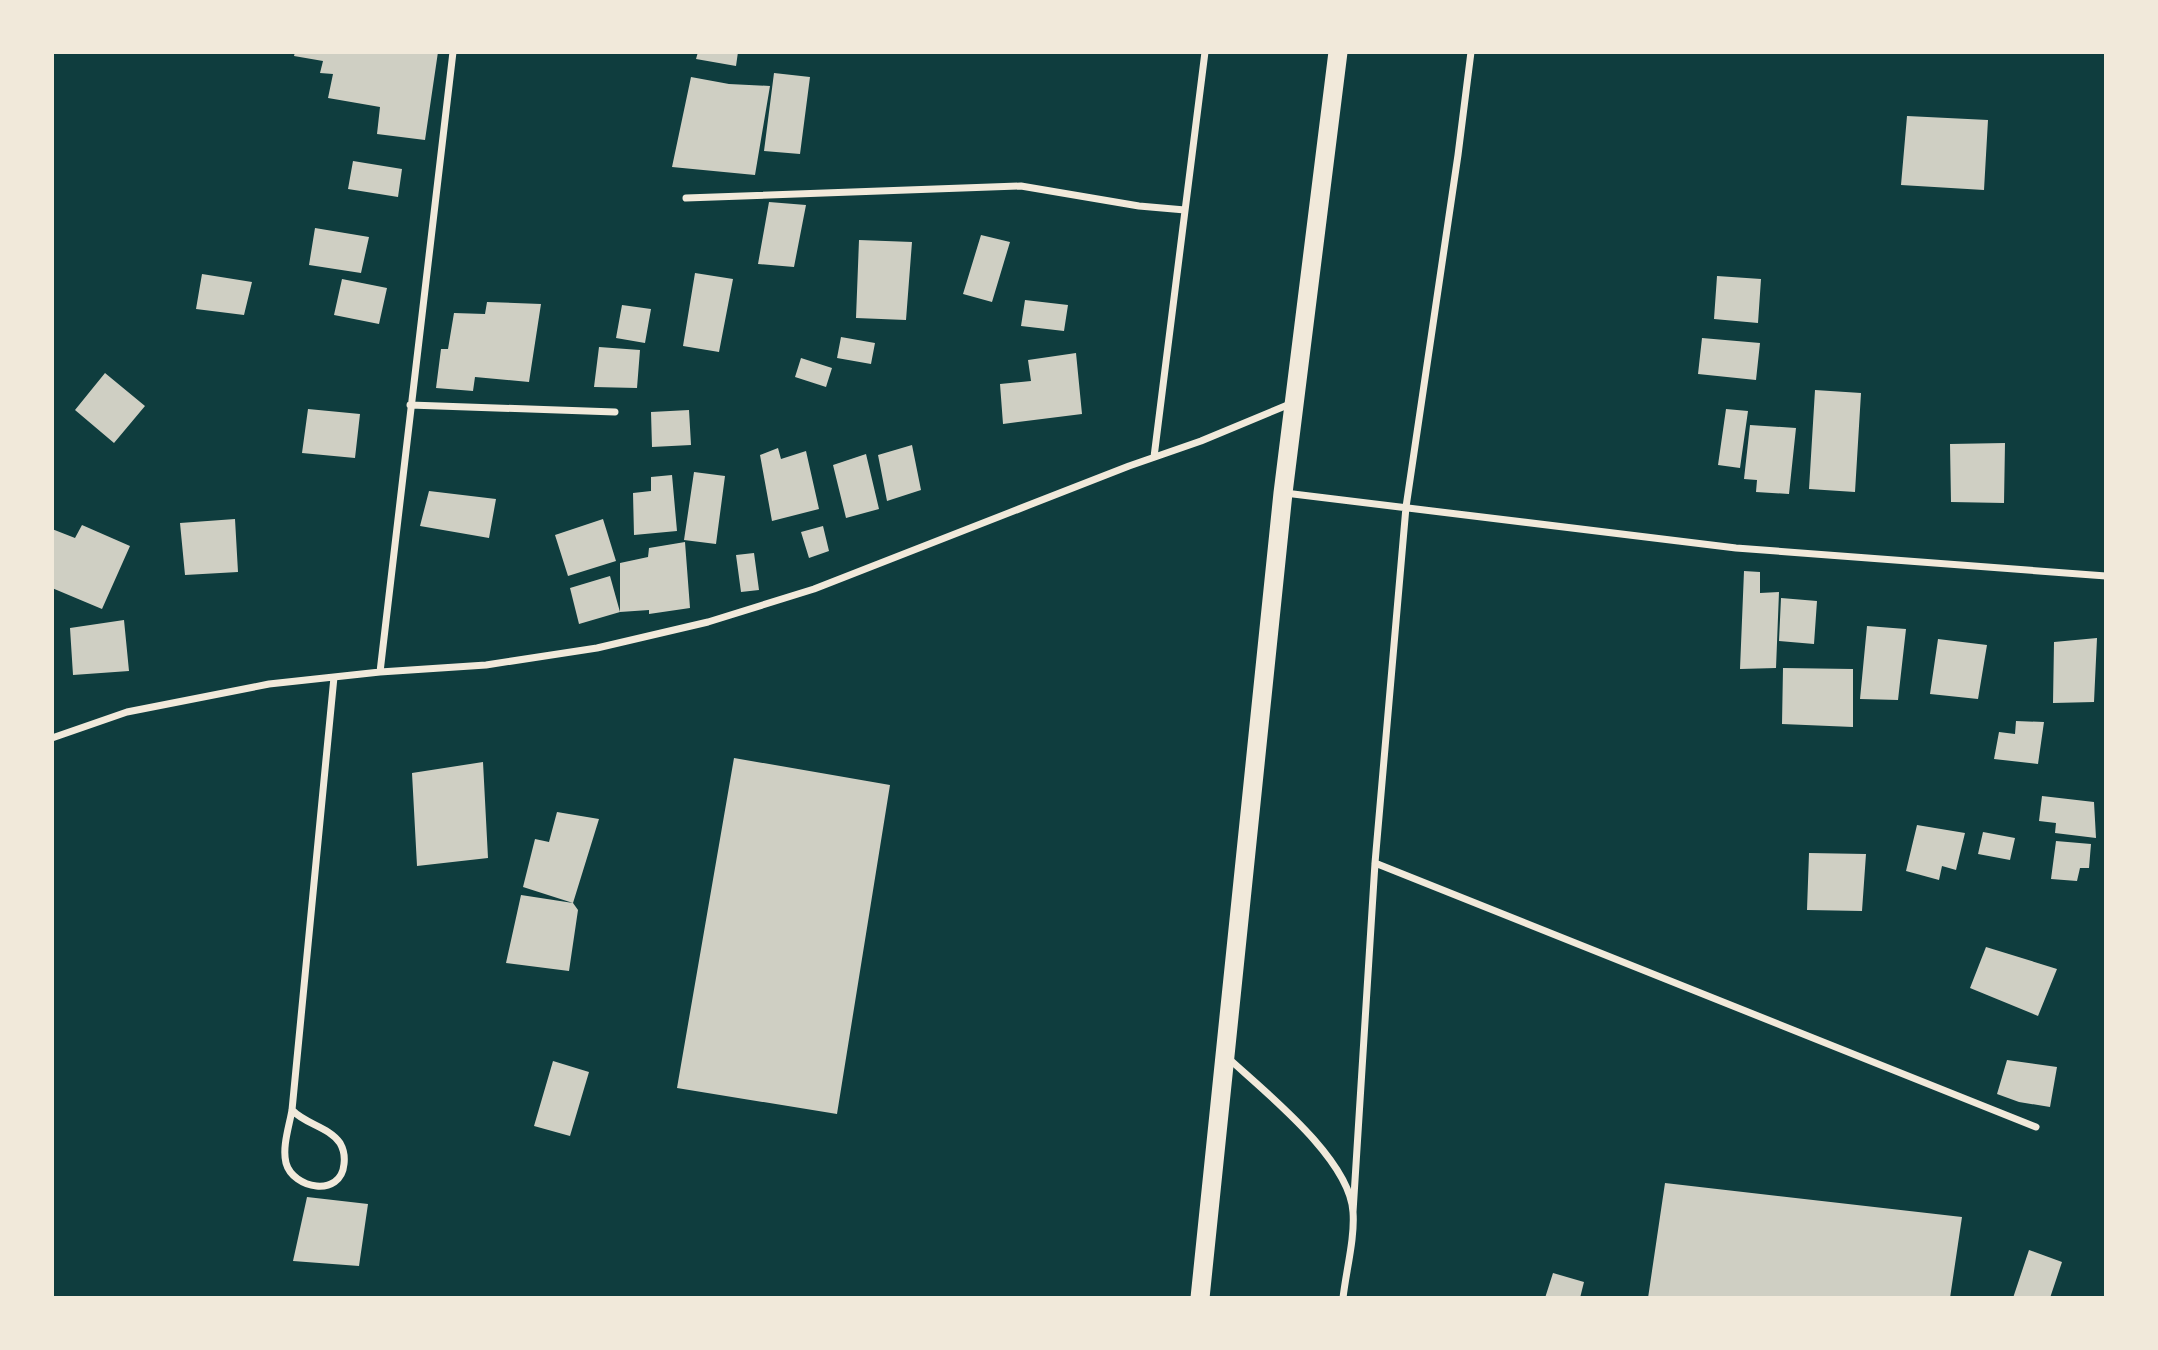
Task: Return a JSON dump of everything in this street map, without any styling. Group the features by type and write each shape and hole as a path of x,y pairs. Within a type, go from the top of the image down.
{"highway":[{"path":"1200,1297 1283,493 1338,52"}],"street":[{"path":"380,672 453,52"},
{"path":"1154,457 1205,52"},
{"path":"1343,1297 1353,1212 1375,863 1406,507 1471,52"},
{"path":"686,198 1021,186 1139,206 1185,210"},
{"path":"52,738 127,712 269,684 380,672 486,665 597,648 709,622 814,589 1154,457 1202,441 1294,402"},
{"path":"410,405 615,412"},
{"path":"1283,493 1736,548 2105,576"},
{"path":"292,1110 341,1144 344,1151 343,1169 340,1178 333,1183 326,1186 310,1185 289,1172 285,1149 292,1110 334,677"},
{"path":"1375,863 2036,1126"},
{"path":"1225,1056 1315,1140 1348,1190 1353,1212"}],"building":[{"path":"295,52 438,52 425,140 377,134 380,107 328,98 333,74 320,73 323,61 294,56"},
{"path":"698,52 738,52 736,66 696,59"},
{"path":"774,73 810,77 800,154 764,151"},
{"path":"691,77 729,84 770,86 755,175 672,167"},
{"path":"1907,116 1988,120 1984,190 1901,185"},
{"path":"353,161 402,169 398,197 348,189"},
{"path":"769,202 806,205 794,267 758,264"},
{"path":"315,228 369,237 361,273 309,265"},
{"path":"981,235 1010,242 992,302 963,294"},
{"path":"859,240 912,242 906,320 856,318"},
{"path":"695,273 733,279 719,352 683,346"},
{"path":"202,274 252,282 244,315 196,309"},
{"path":"1717,276 1761,279 1758,323 1714,319"},
{"path":"342,279 387,288 379,324 334,315"},
{"path":"1025,300 1068,305 1064,331 1021,326"},
{"path":"487,302 541,304 529,382 475,377 473,391 436,388 441,349 448,349 454,313 485,314"},
{"path":"622,305 651,309 645,343 616,338"},
{"path":"841,337 875,343 871,364 837,358"},
{"path":"1702,338 1760,343 1756,380 1698,374"},
{"path":"599,347 640,350 637,388 594,387"},
{"path":"1076,353 1082,414 1003,424 1000,384 1031,381 1028,360"},
{"path":"801,358 832,368 826,387 795,377"},
{"path":"105,373 145,406 114,443 75,410"},
{"path":"1815,390 1861,393 1855,492 1809,489"},
{"path":"308,409 360,414 355,458 302,453"},
{"path":"1726,409 1748,411 1740,468 1718,465"},
{"path":"689,410 691,445 652,447 651,412"},
{"path":"1750,425 1796,428 1789,494 1756,492 1757,480 1744,479"},
{"path":"2005,443 2004,503 1951,502 1950,444"},
{"path":"912,445 921,490 887,501 878,455"},
{"path":"778,448 781,459 806,451 819,509 772,521 760,455"},
{"path":"866,454 879,509 846,518 833,465"},
{"path":"694,472 725,476 716,544 684,540"},
{"path":"672,475 677,531 634,535 633,493 651,491 651,477"},
{"path":"429,491 496,499 489,538 420,526"},
{"path":"235,519 238,572 185,575 180,523"},
{"path":"603,519 616,561 568,576 555,535"},
{"path":"82,525 130,546 102,609 52,588 52,529 75,538"},
{"path":"823,526 829,551 809,558 801,532"},
{"path":"685,542 690,608 649,614 649,610 620,612 620,563 648,557 649,548"},
{"path":"754,553 759,590 741,592 736,555"},
{"path":"1744,571 1760,572 1760,593 1779,592 1776,668 1740,669"},
{"path":"610,576 620,612 579,624 570,588"},
{"path":"1781,598 1817,601 1814,644 1779,641"},
{"path":"124,620 129,671 73,675 70,628"},
{"path":"1867,626 1906,629 1898,700 1860,699"},
{"path":"2097,638 2094,702 2053,703 2054,642"},
{"path":"1938,639 1987,645 1978,699 1930,694"},
{"path":"1783,668 1853,669 1853,727 1782,724"},
{"path":"2016,721 2044,722 2038,764 1994,759 1999,732 2015,734"},
{"path":"734,758 890,785 837,1114 677,1088"},
{"path":"483,762 488,858 417,866 412,773"},
{"path":"2042,796 2094,802 2096,838 2055,833 2056,823 2039,821"},
{"path":"557,812 599,819 573,903 523,887 535,839 549,842"},
{"path":"1917,825 1965,833 1956,870 1942,866 1939,880 1906,871"},
{"path":"1983,832 2015,838 2010,860 1978,854"},
{"path":"2056,841 2091,844 2089,868 2080,868 2077,881 2051,879"},
{"path":"1809,853 1866,854 1862,911 1807,910"},
{"path":"521,895 573,903 578,910 569,971 506,963"},
{"path":"1986,947 2057,969 2038,1016 1970,988"},
{"path":"2007,1060 2057,1067 2050,1107 2019,1102 1997,1094"},
{"path":"553,1061 589,1072 570,1136 534,1126"},
{"path":"1665,1183 1962,1217 1950,1298 1648,1298"},
{"path":"307,1197 368,1204 359,1266 293,1261"},
{"path":"2029,1250 2062,1262 2050,1298 2013,1298"},
{"path":"1553,1273 1584,1282 1580,1298 1545,1298"}]}
